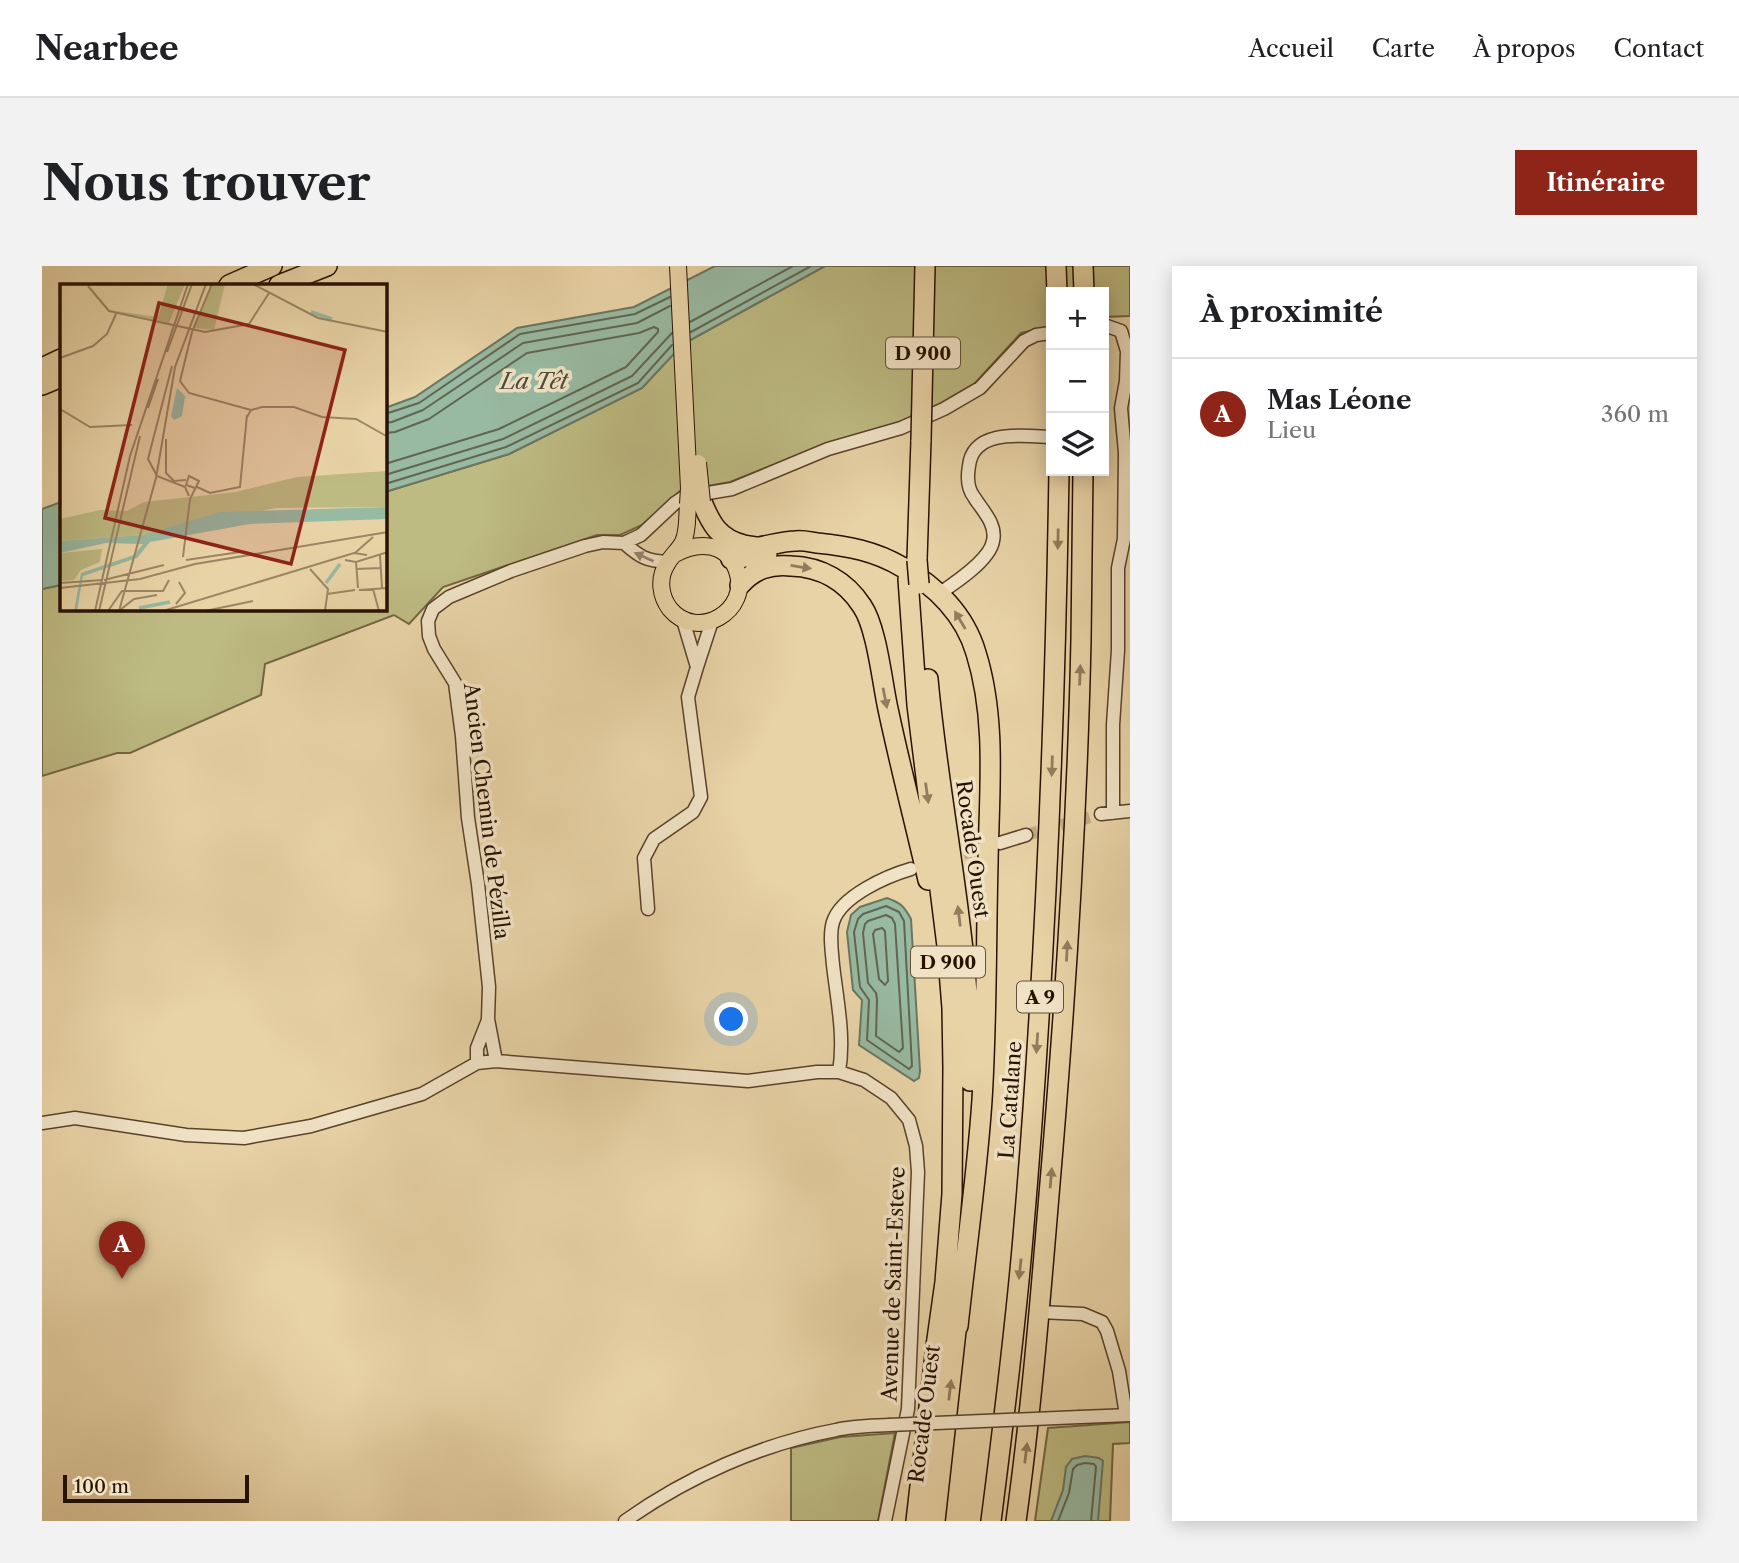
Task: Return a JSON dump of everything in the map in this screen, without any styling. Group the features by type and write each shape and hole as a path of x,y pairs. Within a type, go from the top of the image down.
{"highway":[{"path":"229,284 263,266"},
{"path":"229,284 272,266"},
{"path":"269,284 309,266"},
{"path":"282,284 327,266"},
{"name":"Rocade Ouest","path":"915,266 916,440"},
{"name":"Rocade Ouest","path":"916,1521 945,1282 952,1194 953,1067 941,890 916,705 912,558 925,266"},
{"path":"1056,266 1057,287"},
{"path":"1083,266 1084,287"},
{"path":"42,368 60,359"},
{"path":"42,385 60,377"},
{"name":"La Catalane","path":"991,1521 1023,1238 1038,1038 1050,818 1059,476"},
{"name":"A 9","path":"1016,1521 1040,1312 1062,1042 1081,641 1083,476"},
{"path":"695,503 719,534 736,543 756,547 796,540 841,545 874,553 904,567 940,593 951,605 975,649 984,684 990,728 986,998 982,1099 958,1326"},
{"path":"727,556 762,555 795,547 841,545"},
{"path":"740,585 748,575 762,568 802,566 822,572 841,582 856,598 865,609 872,631 887,709 934,908 943,984 947,1082 936,1346"},
{"name":"Rocade Ouest","path":"913,581 965,971 970,1057 958,1326 935,1521"}],"main road":[{"path":"678,266 689,488 695,503 707,534 737,571 740,585 734,604 721,617 698,623 684,620 671,611 663,598 661,583 663,572 684,540 695,503 698,466 688,266"},
{"path":"671,558 686,547 699,545 712,547 727,556"}],"street":[{"path":"1109,327 1121,331 1128,351 1121,408 1125,453 1124,539 1118,568 1118,650 1107,814 1130,811"},
{"path":"671,558 652,561 638,556 624,543 641,535 684,497 732,489 828,449 901,428 944,409 980,388 1024,341 1046,334"},
{"path":"940,593 963,577 985,556 993,541 991,523 973,496 967,481 969,462 976,449 999,436 1046,437"},
{"name":"Ancien Chemin de Pézilla","path":"496,1060 488,1019 489,987 454,683 431,642 428,621 433,609 449,597 511,571 585,546 603,542 624,543"},
{"path":"684,620 697,667"},
{"path":"648,909 644,858 654,839 693,812 701,797 688,697 712,621"},
{"path":"1000,843 1026,835"},
{"path":"839,1072 842,1053 831,943 833,922 848,901 888,876 911,869"},
{"name":"Ancien Chemin de Pézilla","path":"477,1063 477,1048 488,1019"},
{"name":"Avenue de Saint-Esteve","path":"477,1063 496,1060 748,1081 817,1072 839,1072 864,1080 891,1098 909,1120 916,1146 918,1172 908,1409 885,1521"},
{"path":"42,1123 75,1118 186,1135 244,1138 311,1126 422,1094 477,1063"},
{"path":"625,1521 652,1502 742,1458 789,1440 838,1429 1128,1415 1119,1371 1102,1322 1083,1314 1040,1312"}],"shaded area":[{"path":"825,266 1130,266 1130,316 1109,317 1109,287 1046,287 1046,328 1021,333 975,383 939,404 897,423 826,444 730,482 680,491 642,525 620,535 597,535 443,587 409,624 394,615 265,664 261,695 130,753 117,753 42,776 42,589 60,585 60,611 387,611 387,491 509,454 642,388 683,344"},
{"path":"1130,1422 1130,1443 1113,1444 1110,1521 1035,1521 1048,1428"},
{"path":"895,1433 878,1521 791,1521 791,1448 840,1437"}],"water":[{"name":"La Têt","path":"715,266 825,266 683,344 642,388 509,454 387,491 387,407 415,397 517,328 634,307"},
{"path":"60,502 60,585 42,589 42,509"},
{"path":"887,898 902,906 911,919 920,1071 919,1078 914,1081 859,1045 862,1000 853,990 847,932 851,915 860,907"},
{"path":"1085,1456 1103,1461 1098,1521 1051,1521 1063,1490 1066,1467 1072,1459"}],"tunnel":[{"path":"1026,835 1101,814"},
{"path":"946,859 993,845"}],"place":[{"name":"Mas Léone","path":"122,1279"}]}
